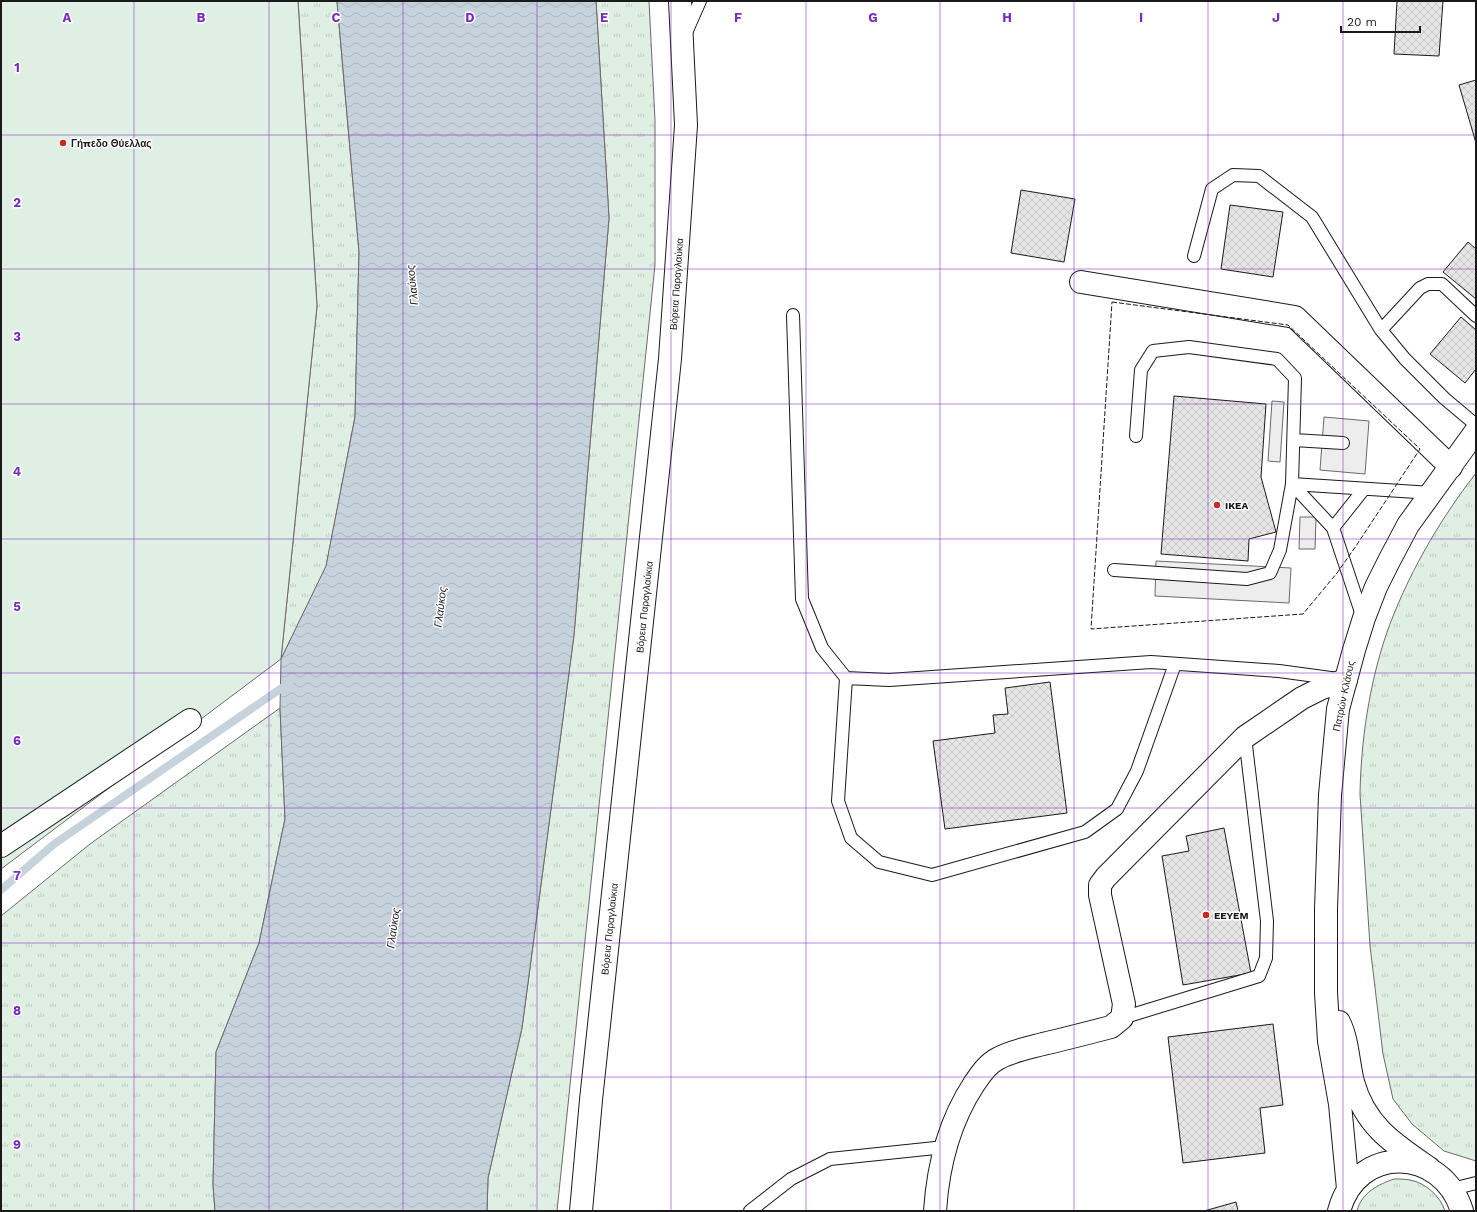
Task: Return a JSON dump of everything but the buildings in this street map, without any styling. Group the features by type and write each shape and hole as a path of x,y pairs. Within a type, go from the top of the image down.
{"main road":[{"name":"Βόρεια Παραγλαύκια","path":"581,1211 591,1100 670,359 686,125 680,1"},
{"path":"1081,282 1295,317 1451,467"},
{"name":"Πατρών Κλάους","path":"1348,1189 1340,1104 1329,1041 1326,993 1326,909 1330,795 1338,709 1364,618 1376,587 1408,525 1476,431"},
{"path":"936,1211 937,1188 945,1147 954,1121 964,1099 985,1067 998,1058 1023,1050 1111,1027 1122,1018 1124,1004 1100,895 1100,885 1106,877 1245,736 1302,698 1322,688 1346,680"},
{"path":"1,846 190,720"},
{"path":"1326,993 1342,1026 1353,1082 1358,1099 1368,1116 1390,1140 1442,1177 1459,1200 1462,1211"},
{"path":"1339,1211 1341,1202 1348,1189 1358,1178 1370,1169 1384,1164 1400,1161 1414,1163 1429,1168"}],"lane":[{"path":"682,42 700,1"},
{"path":"1194,256 1212,189 1233,175 1259,176 1312,217 1382,330 1405,360 1444,398 1476,425"},
{"path":"1382,330 1420,288 1428,284 1442,284 1476,316"},
{"path":"793,315 802,599 822,648 846,678 838,801 851,838 879,862 932,875 1085,832 1117,809 1137,771 1175,664"},
{"path":"1114,570 1247,579 1270,573 1280,550 1292,484 1295,378 1277,359 1189,347 1153,351 1141,370 1136,436"},
{"path":"1294,440 1343,443"},
{"path":"1292,484 1364,490 1432,493"},
{"path":"1292,484 1333,528 1364,618"},
{"path":"1333,528 1364,490"},
{"path":"846,678 889,680 1151,662 1279,671 1346,680"},
{"path":"1122,1018 1259,976 1266,958 1267,920 1245,736"},
{"path":"750,1211 791,1179 830,1159 945,1147"},
{"path":"1452,1189 1476,1183"},
{"path":"1462,1211 1476,1208"}],"green space":[{"path":"1,1 298,1 317,306 281,659 1,869"},
{"path":"298,1 337,1 359,252 355,417 326,567 281,659 317,306"},
{"path":"596,1 649,1 655,120 655,265 557,1211 487,1211 488,1178 522,1028 574,635 609,218"},
{"path":"1476,473 1476,1161 1444,1151 1412,1124 1393,1099 1383,1054 1370,946 1360,794 1362,754 1367,714 1375,674 1386,635 1403,593 1424,551 1449,511"},
{"path":"280,708 285,819 259,943 216,1052 213,1185 215,1211 1,1211 1,916 90,844"},
{"path":"1394,1179 1410,1180 1427,1187 1440,1200 1445,1211 1357,1211 1362,1199 1371,1190"}],"shaded area":[{"path":"1272,401 1284,402 1280,462 1268,461"},
{"path":"1324,417 1369,421 1365,474 1320,470"},
{"path":"1300,517 1316,517 1315,549 1299,549"},
{"path":"1156,561 1291,568 1289,603 1155,596"}],"water":[{"name":"Γλαύκος","path":"337,1 596,1 609,218 574,635 522,1028 488,1178 487,1211 215,1211 213,1185 216,1052 259,943 285,819 280,708 281,659 326,566 355,417 359,252"}],"waterway":[{"path":"1,890 54,844 289,683"}],"fence":[{"path":"1112,302 1288,325 1420,449 1337,573 1303,614 1091,629 1112,302"}],"place":[{"name":"Γήπεδο Θύελλας","path":"63,143"},
{"name":"IKEA","path":"1217,505"},
{"name":"EEYEM","path":"1206,915"}]}
